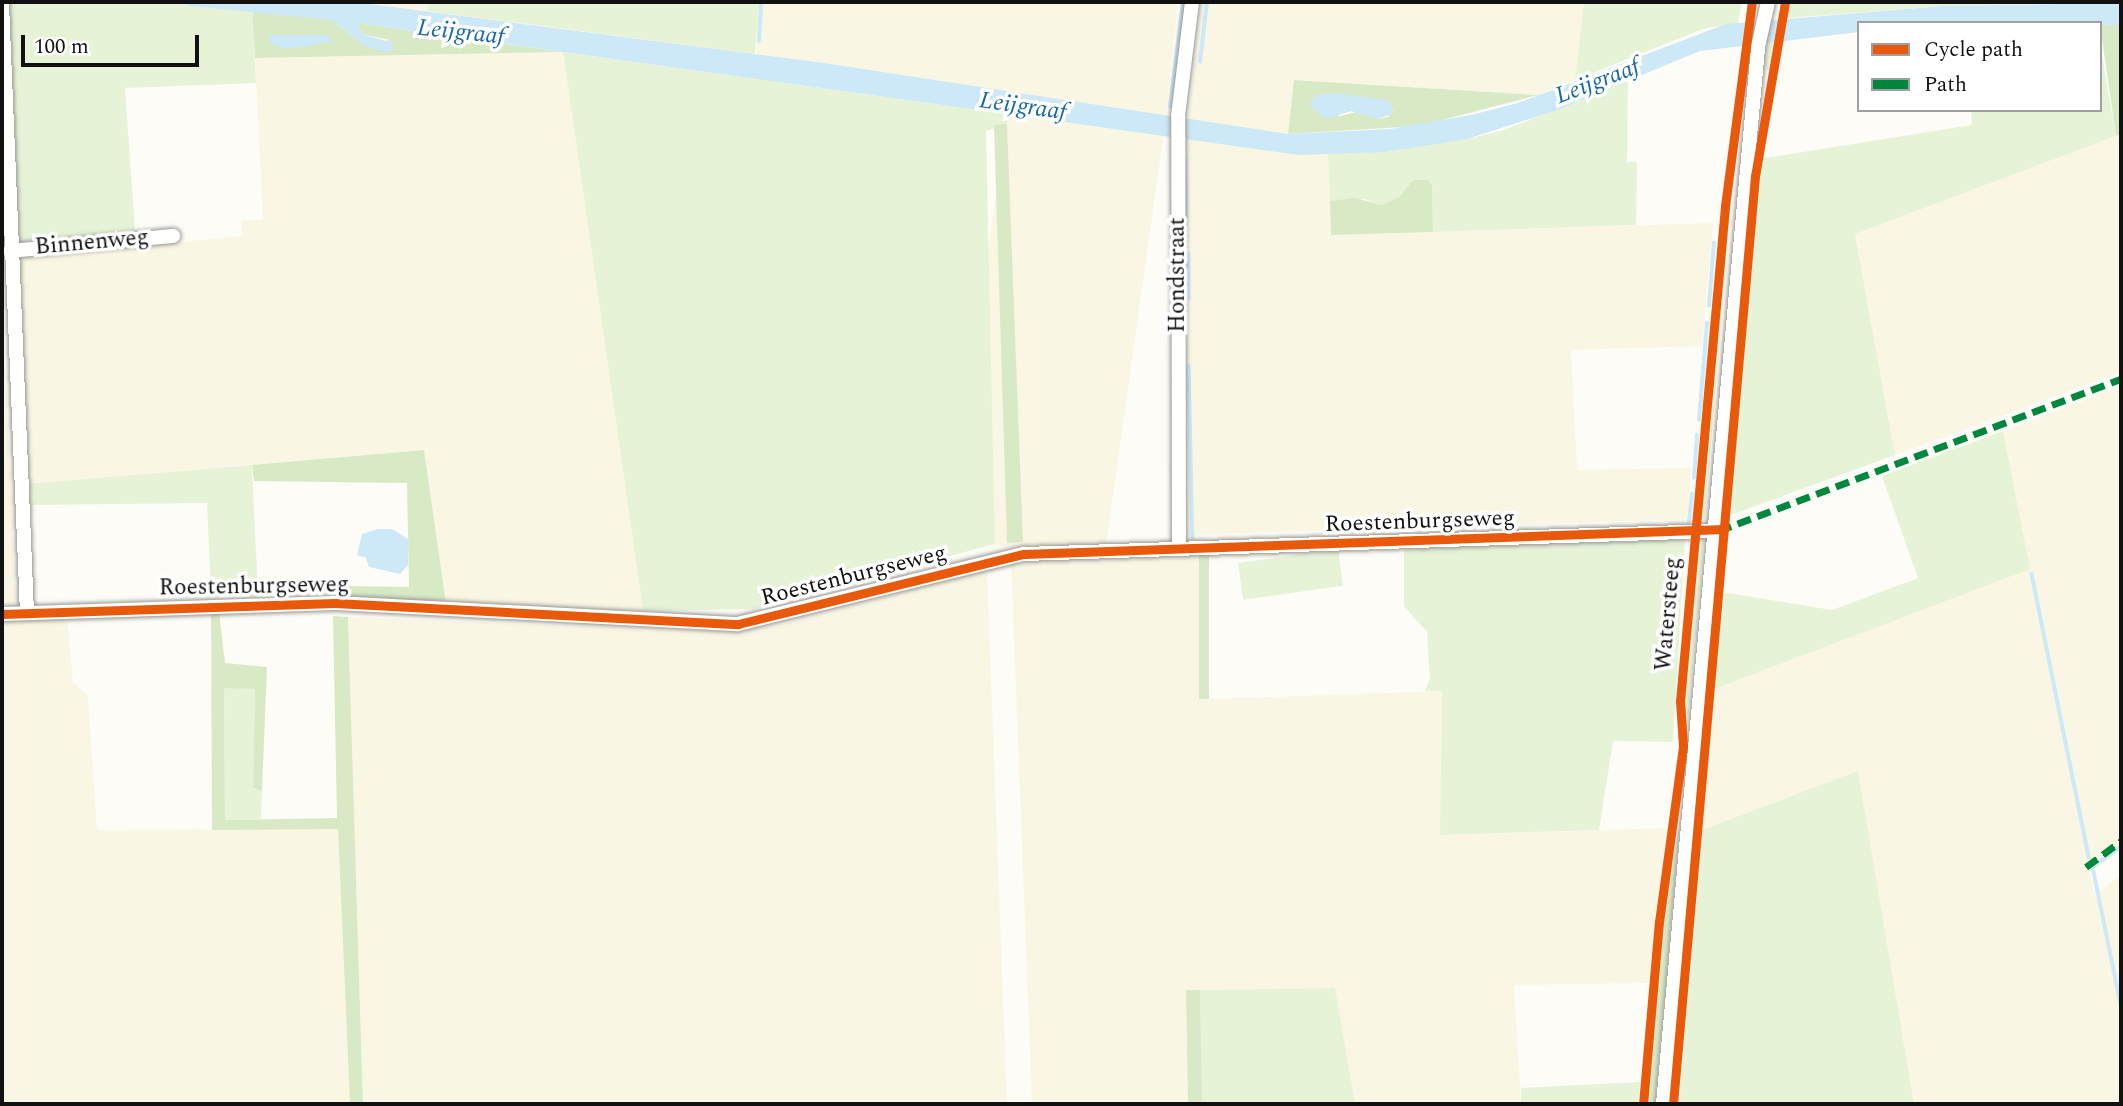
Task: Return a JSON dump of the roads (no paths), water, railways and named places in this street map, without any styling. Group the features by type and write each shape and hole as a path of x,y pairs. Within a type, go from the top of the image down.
{"street":[{"name":"Hondstraat","path":"1179,549 1178,116 1192,2"},
{"name":"Watersteeg","path":"1663,1104 1758,47 1768,2"},
{"path":"2,4 10,250 27,612"},
{"name":"Binnenweg","path":"10,250 173,236"},
{"name":"Roestenburgseweg","path":"2,614 335,603 738,624 1024,554 1715,531"}],"water":[{"path":"163,2 355,2 824,63 1288,134 1390,129 1471,115 1518,103 1726,24 1942,6 2121,3 2121,25 2102,25 2102,21 1857,21 1857,32 1700,51 1557,110 1467,139 1385,152 1299,155 357,23 362,34 393,43 391,52 384,52 365,46 332,20"},
{"path":"269,35 326,35 333,41 287,49 270,43"},
{"path":"1336,93 1385,100 1391,103 1392,114 1378,119 1351,111 1327,119 1310,107 1315,95"},
{"path":"378,529 392,529 408,539 408,565 400,574 369,567 366,558 357,555 362,534"}],"waterway":[{"path":"759,41 761,2"},
{"path":"1170,107 1183,2"},
{"path":"1200,62 1207,2"},
{"name":"Leijgraaf","path":"191,4 292,14"},
{"path":"1186,159 1187,221"},
{"path":"1709,306 1714,243"},
{"path":"1189,254 1189,299"},
{"path":"1699,420 1707,323"},
{"path":"1189,366 1193,538"},
{"path":"1694,478 1697,435"},
{"path":"1689,522 1692,494"},
{"path":"2032,574 2089,857"},
{"path":"2121,847 2093,867 2121,1005"}]}
